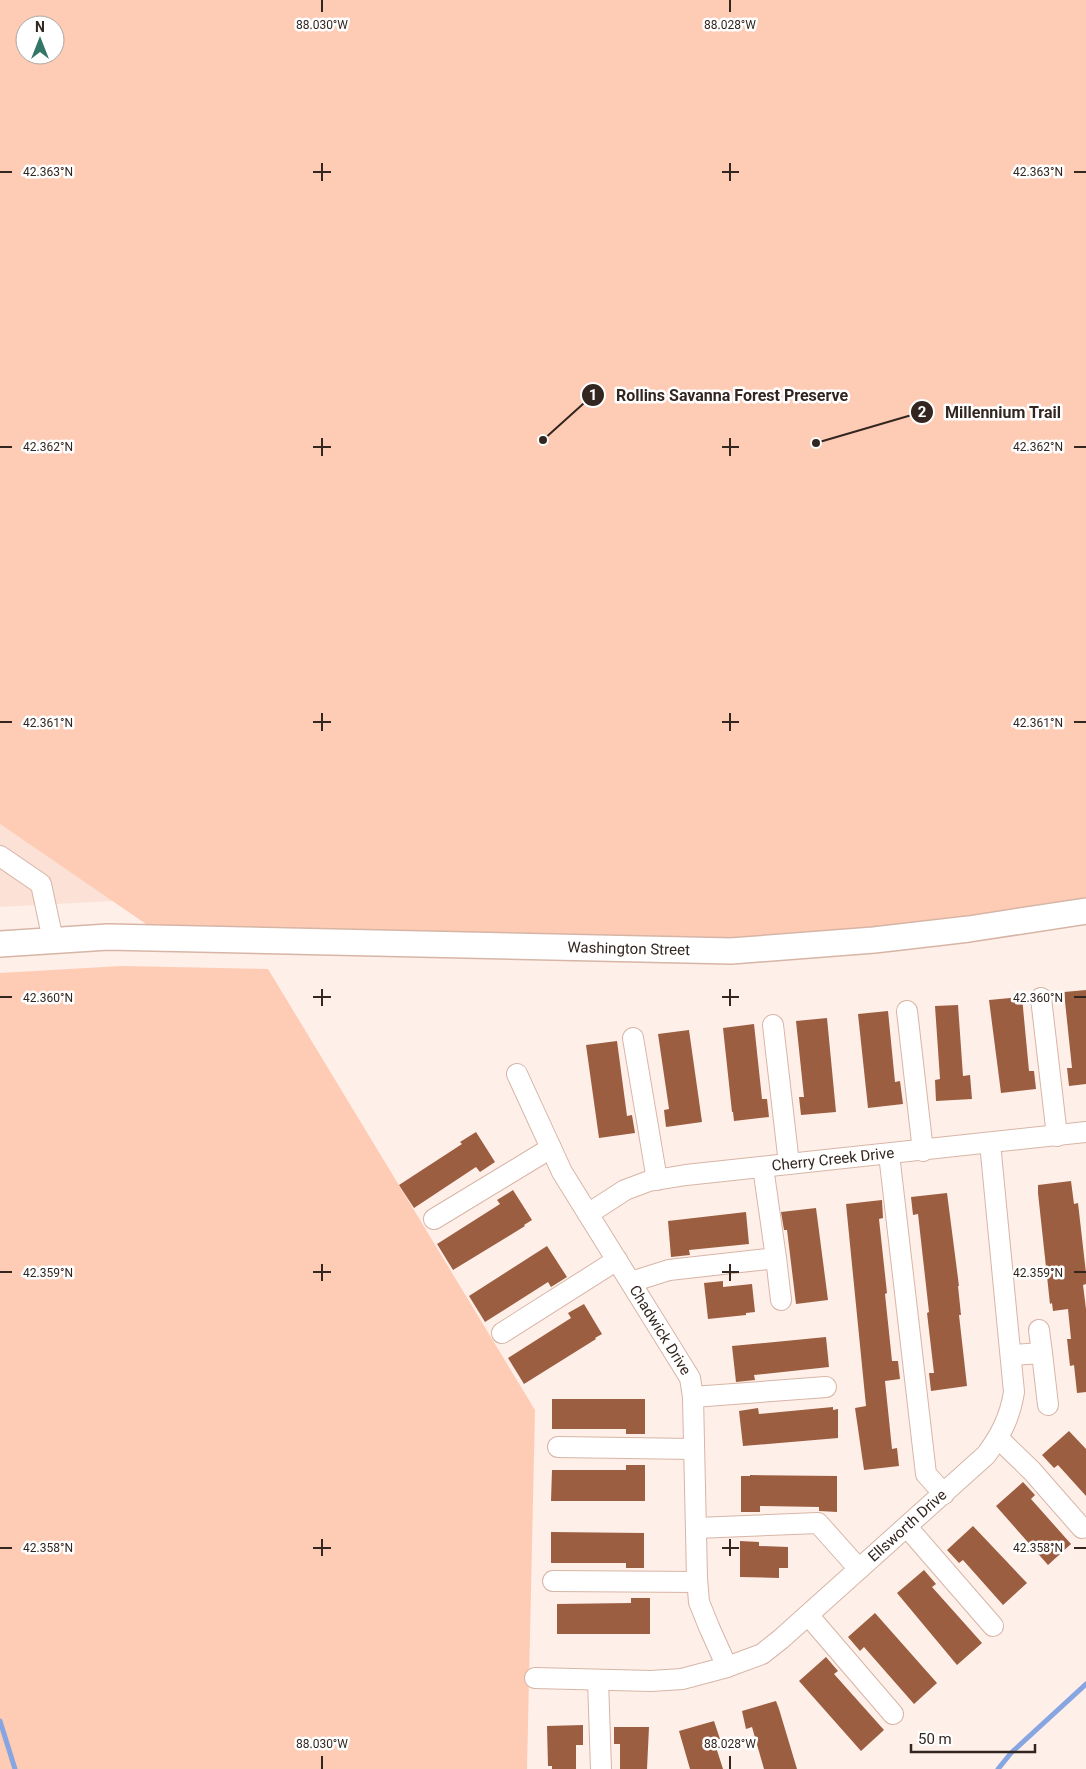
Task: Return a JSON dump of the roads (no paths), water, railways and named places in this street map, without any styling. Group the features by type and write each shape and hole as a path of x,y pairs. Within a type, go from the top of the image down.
{"main road":[{"name":"Washington Street","path":"0,944 108,937 731,951 874,940 1086,911"}],"street":[{"path":"0,856 41,884 53,940"},
{"path":"1041,998 1057,1136"},
{"path":"907,1011 922,1151"},
{"path":"772,1025 790,1164"},
{"path":"633,1038 657,1180"},
{"name":"Chadwick Drive","path":"517,1074 562,1172 690,1378 693,1397 697,1582 700,1602 727,1667"},
{"name":"Cherry Creek Drive","path":"588,1214 625,1190 657,1180 1086,1132"},
{"name":"Ellsworth Drive","path":"535,1678 682,1680 727,1667 762,1654 986,1456 998,1438 1011,1410 1014,1392 990,1144"},
{"path":"434,1219 550,1148"},
{"path":"889,1154 926,1474 944,1494"},
{"path":"763,1167 781,1300"},
{"path":"631,1282 669,1270 776,1258"},
{"path":"502,1333 617,1260"},
{"path":"1040,1330 1048,1405"},
{"path":"1011,1355 1042,1353"},
{"path":"693,1397 826,1387"},
{"path":"998,1438 1032,1471 1082,1528"},
{"path":"558,1448 694,1449"},
{"path":"696,1528 818,1523 859,1569"},
{"path":"907,1527 993,1626"},
{"path":"553,1581 697,1582"},
{"path":"808,1615 893,1714"},
{"path":"598,1680 601,1769"}],"waterway":[{"path":"998,1769 1011,1753 1086,1684"},
{"path":"0,1721 15,1769"}],"place":[{"name":"Rollins Savanna Forest Preserve","path":"543,440"},
{"name":"Millennium Trail","path":"816,443"}]}
